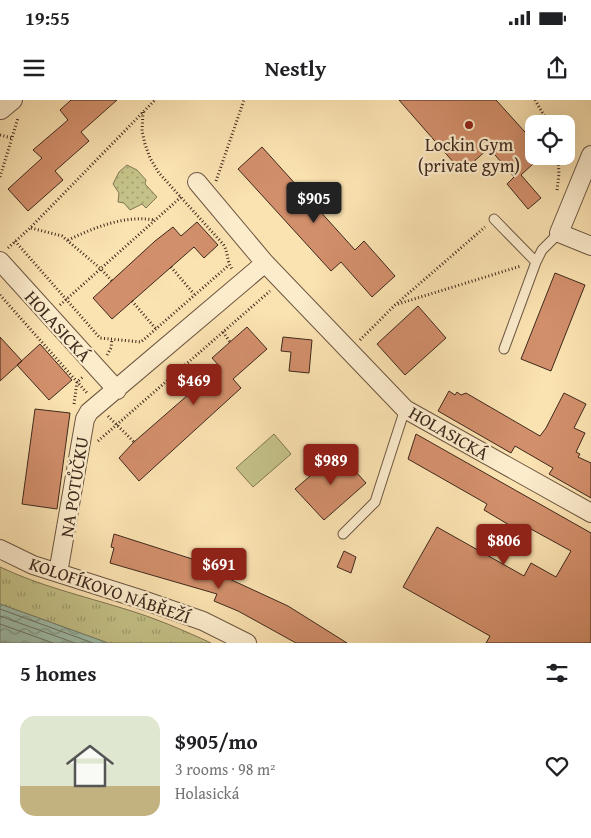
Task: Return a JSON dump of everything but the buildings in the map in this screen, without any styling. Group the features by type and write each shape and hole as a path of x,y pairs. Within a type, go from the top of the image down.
{"street":[{"path":"591,154 560,233 591,246"},
{"name":"HOLASICKÁ","path":"196,182 265,263 405,409 591,513"},
{"name":"HOLASICKÁ","path":"2,256 49,315 117,390"},
{"path":"97,405 265,263"},
{"name":"NA POTŮČKU","path":"58,573 85,419 97,405"},
{"name":"KOLOFÍKOVO NÁBŘEŽÍ","path":"0,550 33,565 140,598 203,621 247,643"}],"lane":[{"path":"494,219 536,262"},
{"path":"504,348 536,262 542,250 560,233"},
{"path":"343,534 375,502 405,409"}],"path":[{"path":"2,256 155,100"},
{"path":"210,198 244,100"},
{"path":"535,100 544,115"},
{"path":"0,177 12,138 7,109"},
{"path":"15,241 100,338 142,342 229,264 226,248 159,173 150,158 142,131 143,112"},
{"path":"0,135 12,138"},
{"path":"49,315 181,197"},
{"path":"68,240 99,227 124,220 144,218 155,220"},
{"path":"349,350 395,305 494,219"},
{"path":"30,228 62,236 101,269 112,281"},
{"path":"395,305 536,262"},
{"path":"171,267 194,294"},
{"path":"78,458 282,281"},
{"path":"0,296 97,405 134,442"},
{"path":"132,302 156,329"},
{"path":"223,332 230,342"},
{"path":"186,365 204,382"}],"green space":[{"path":"127,165 137,170 146,180 145,184 157,197 146,208 142,204 130,210 124,203 118,202 119,193 113,184 119,172"},
{"path":"274,434 291,454 253,487 236,468"},
{"path":"0,567 46,585 147,616 211,643 108,643 0,604"}],"water":[{"path":"0,604 108,643 0,643"}],"place":[{"name":"Lockin Gym (private gym)","path":"469,125"}]}
